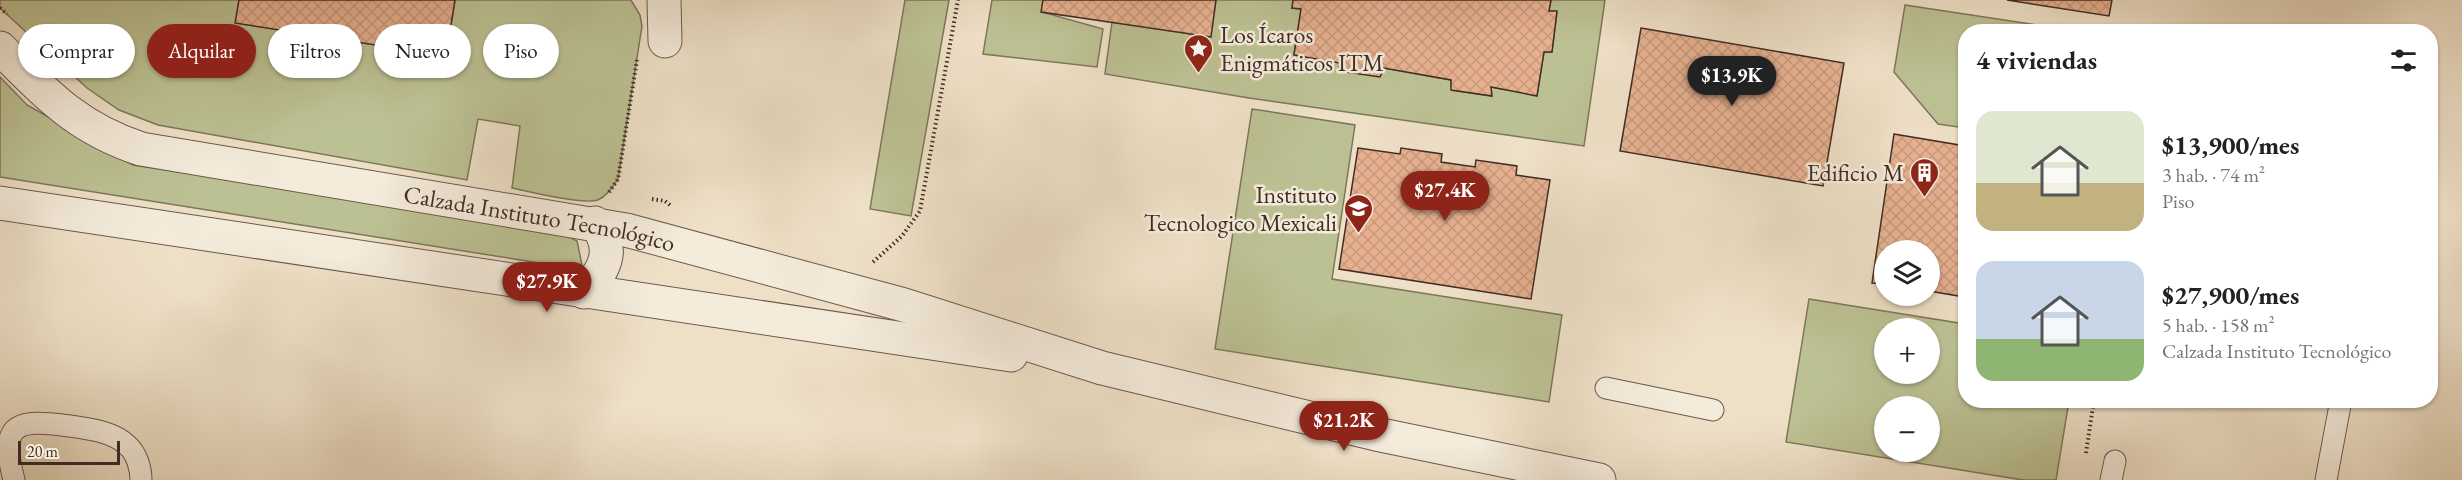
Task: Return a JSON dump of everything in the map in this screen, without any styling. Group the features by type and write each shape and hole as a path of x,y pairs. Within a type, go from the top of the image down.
{"street":[{"path":"652,45 664,0"},
{"name":"Calzada Instituto Tecnológico","path":"0,48 65,111 98,133 141,149 599,209 741,260 904,305 1102,368 1376,434 1599,480"},
{"name":"Calzada Instituto Tecnológico","path":"0,203 898,340 1102,368"},
{"path":"584,292 603,270 606,255 606,243 601,231 599,209"}],"lane":[{"path":"1606,388 1713,410"},
{"path":"2326,480 2340,408"},
{"path":"14,480 1,453 3,433 9,427 34,423 96,431 117,438 129,446 136,457 141,480"}],"path":[{"path":"864,266 873,262 902,236 920,211 958,0"},
{"path":"0,8 9,15"},
{"path":"599,209 618,179 652,45"},
{"path":"665,201 672,207"},
{"path":"2085,455 2093,408"}],"green space":[{"path":"0,0 239,0 236,23 242,24 147,24 147,78 256,78 256,26 268,28 268,78 362,78 362,43 374,45 374,78 471,78 471,24 451,24 455,0 631,0 640,15 642,26 618,179 612,188 598,200 581,201 512,188 520,126 478,119 467,180 158,125 119,110 76,78 135,78 135,24 18,25 0,8"},
{"path":"905,0 949,0 911,216 870,209"},
{"path":"992,0 1043,0 1042,12 1103,29 1097,67 983,54"},
{"path":"1216,0 1293,0 1292,8 1301,9 1294,55 1340,63 1339,71 1380,76 1384,68 1451,80 1452,90 1491,96 1491,87 1537,95 1544,52 1552,52 1557,12 1549,11 1551,0 1605,0 1584,146 1249,98 1105,74 1112,22 1210,37"},
{"path":"1905,5 2031,24 1958,24 1958,127 1938,124 1894,72"},
{"path":"0,77 27,105 133,165 551,228 577,241 583,270 0,177"},
{"path":"1252,109 1355,125 1332,279 1562,315 1549,402 1215,349"},
{"path":"1809,299 1928,318 1874,318 1874,384 1940,384 1940,320 1958,323 1958,408 2068,408 2056,480 2023,480 1911,462 1940,462 1940,396 1874,396 1874,456 1786,442"}],"building":[{"path":"239,0 455,0 451,24 374,24 374,45 362,43 362,24 268,24 268,28 256,26 256,24 235,23"},
{"path":"1043,0 1216,0 1211,37 1041,12"},
{"path":"1293,0 1551,0 1549,11 1557,11 1552,52 1544,52 1537,96 1491,87 1492,96 1451,90 1451,80 1384,68 1380,77 1338,71 1340,63 1294,55 1301,9 1292,8"},
{"path":"2007,0 2112,0 2109,16"},
{"path":"1641,28 1844,63 1823,186 1620,151"},
{"name":"Edificio M","path":"1894,134 1958,145 1958,296 1940,293 1940,240 1878,240"},
{"path":"1358,148 1400,154 1401,148 1442,154 1441,162 1475,167 1476,160 1517,166 1516,175 1550,180 1531,299 1339,269"}],"place":[{"name":"Los Ícaros Enigmáticos ITM","path":"1199,74"},
{"name":"Edificio M","path":"1925,198"},
{"name":"Instituto Tecnologico Mexicali","path":"1358,234"}]}
